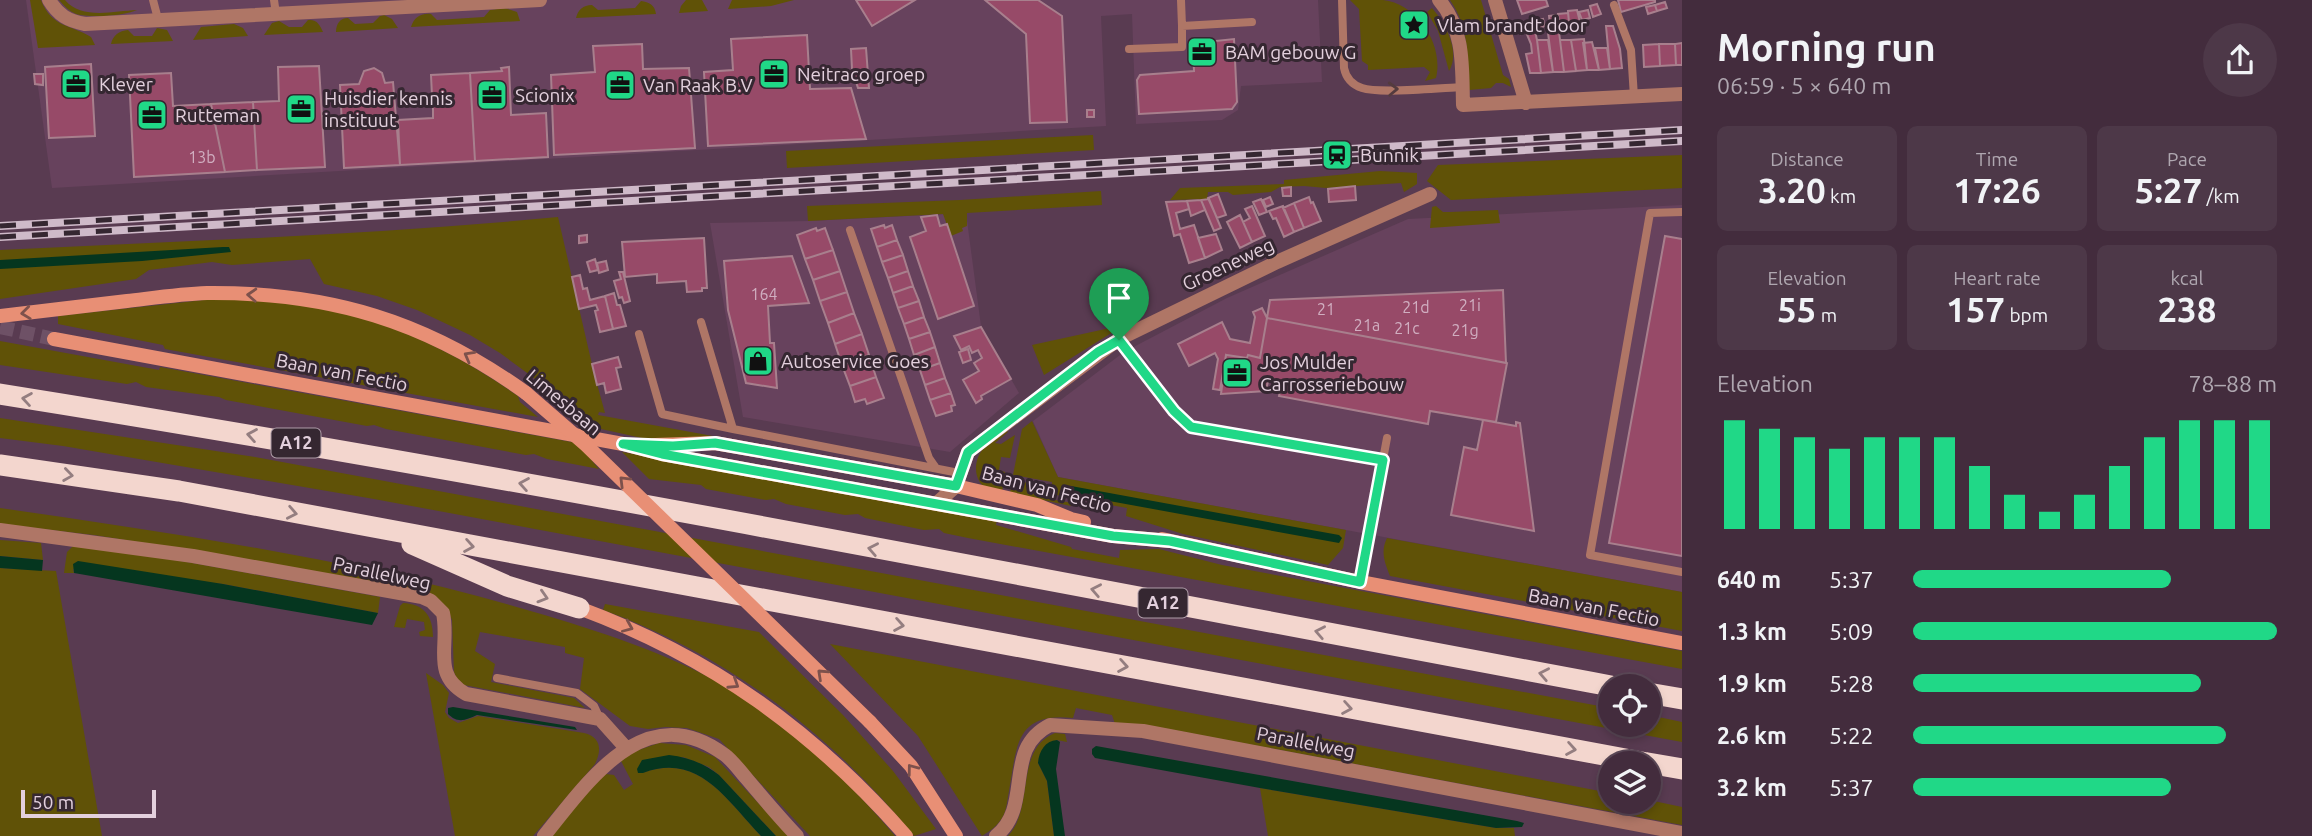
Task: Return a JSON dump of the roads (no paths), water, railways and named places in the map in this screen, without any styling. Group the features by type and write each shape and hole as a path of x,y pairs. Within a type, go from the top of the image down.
{"highway":[{"name":"A12","path":"0,394 220,429 1598,684"},
{"path":"0,466 179,491 1598,754"},
{"path":"378,529 507,586 579,608"},
{"path":"1661,695 1682,699"},
{"path":"1661,765 1682,769"}],"main road":[{"name":"Limesbaan","path":"0,316 204,293 286,297 328,302 390,319 433,337 495,370 586,444 870,722 911,766 956,836"},
{"name":"Baan van Fectio","path":"54,339 1113,536 1170,541"},
{"name":"Baan van Fectio","path":"623,444 673,446 715,443 958,479 1071,519 1360,582 1682,643"},
{"path":"579,608 628,626 676,649 754,698 853,779 906,836"}],"street":[{"path":"49,0 56,11 69,21 85,24 275,7 540,0"},
{"path":"1439,0 1449,13 1461,47 1463,105 1682,94"},
{"path":"1495,0 1526,103"},
{"name":"Groeneweg","path":"937,503 958,479 968,452 1098,352 1277,262 1430,194"},
{"name":"Parallelweg","path":"0,530 192,556 422,597 438,606 443,613 445,674 453,686 466,694 600,719"},
{"path":"600,719 626,748"},
{"name":"Parallelweg","path":"996,836 1005,828 1013,811 1023,755 1028,742 1037,732 1050,725 1143,731 1682,833"},
{"path":"544,836 590,780 626,748 652,737 677,735 699,738 727,757 797,836"}],"lane":[{"path":"153,0 158,19"},
{"path":"1129,49 1182,47 1181,0"},
{"path":"1342,0 1344,68 1345,74 1353,83 1372,90 1462,87"},
{"path":"1614,5 1631,50 1634,97"},
{"path":"1182,26 1252,22"},
{"path":"1682,212 1650,213 1590,555 1682,572"},
{"path":"850,230 929,458 936,468"},
{"path":"701,322 733,429"},
{"path":"639,334 662,414 936,468 958,479"},
{"path":"1119,340 1174,411 1191,427 1383,460"},
{"path":"1360,582 1387,438"},
{"path":"497,678 577,693 594,706 600,719"}],"tunnel":[{"path":"0,327 54,339"}],"railway":[{"path":"0,226 1682,130"},
{"path":"0,237 1682,141"}],"place":[{"name":"Vlam brandt door","path":"1414,25"},
{"name":"BAM gebouw G","path":"1202,52"},
{"name":"Neitraco groep","path":"774,74"},
{"name":"Klever","path":"76,84"},
{"name":"Van Raak B.V","path":"620,85"},
{"name":"Scionix","path":"492,95"},
{"name":"Huisdier kennis instituut","path":"301,109"},
{"name":"Rutteman","path":"152,115"},
{"name":"Bunnik","path":"1337,155"},
{"name":"Autoservice Goes","path":"758,361"},
{"name":"Jos Mulder Carrosseriebouw","path":"1237,373"}]}
